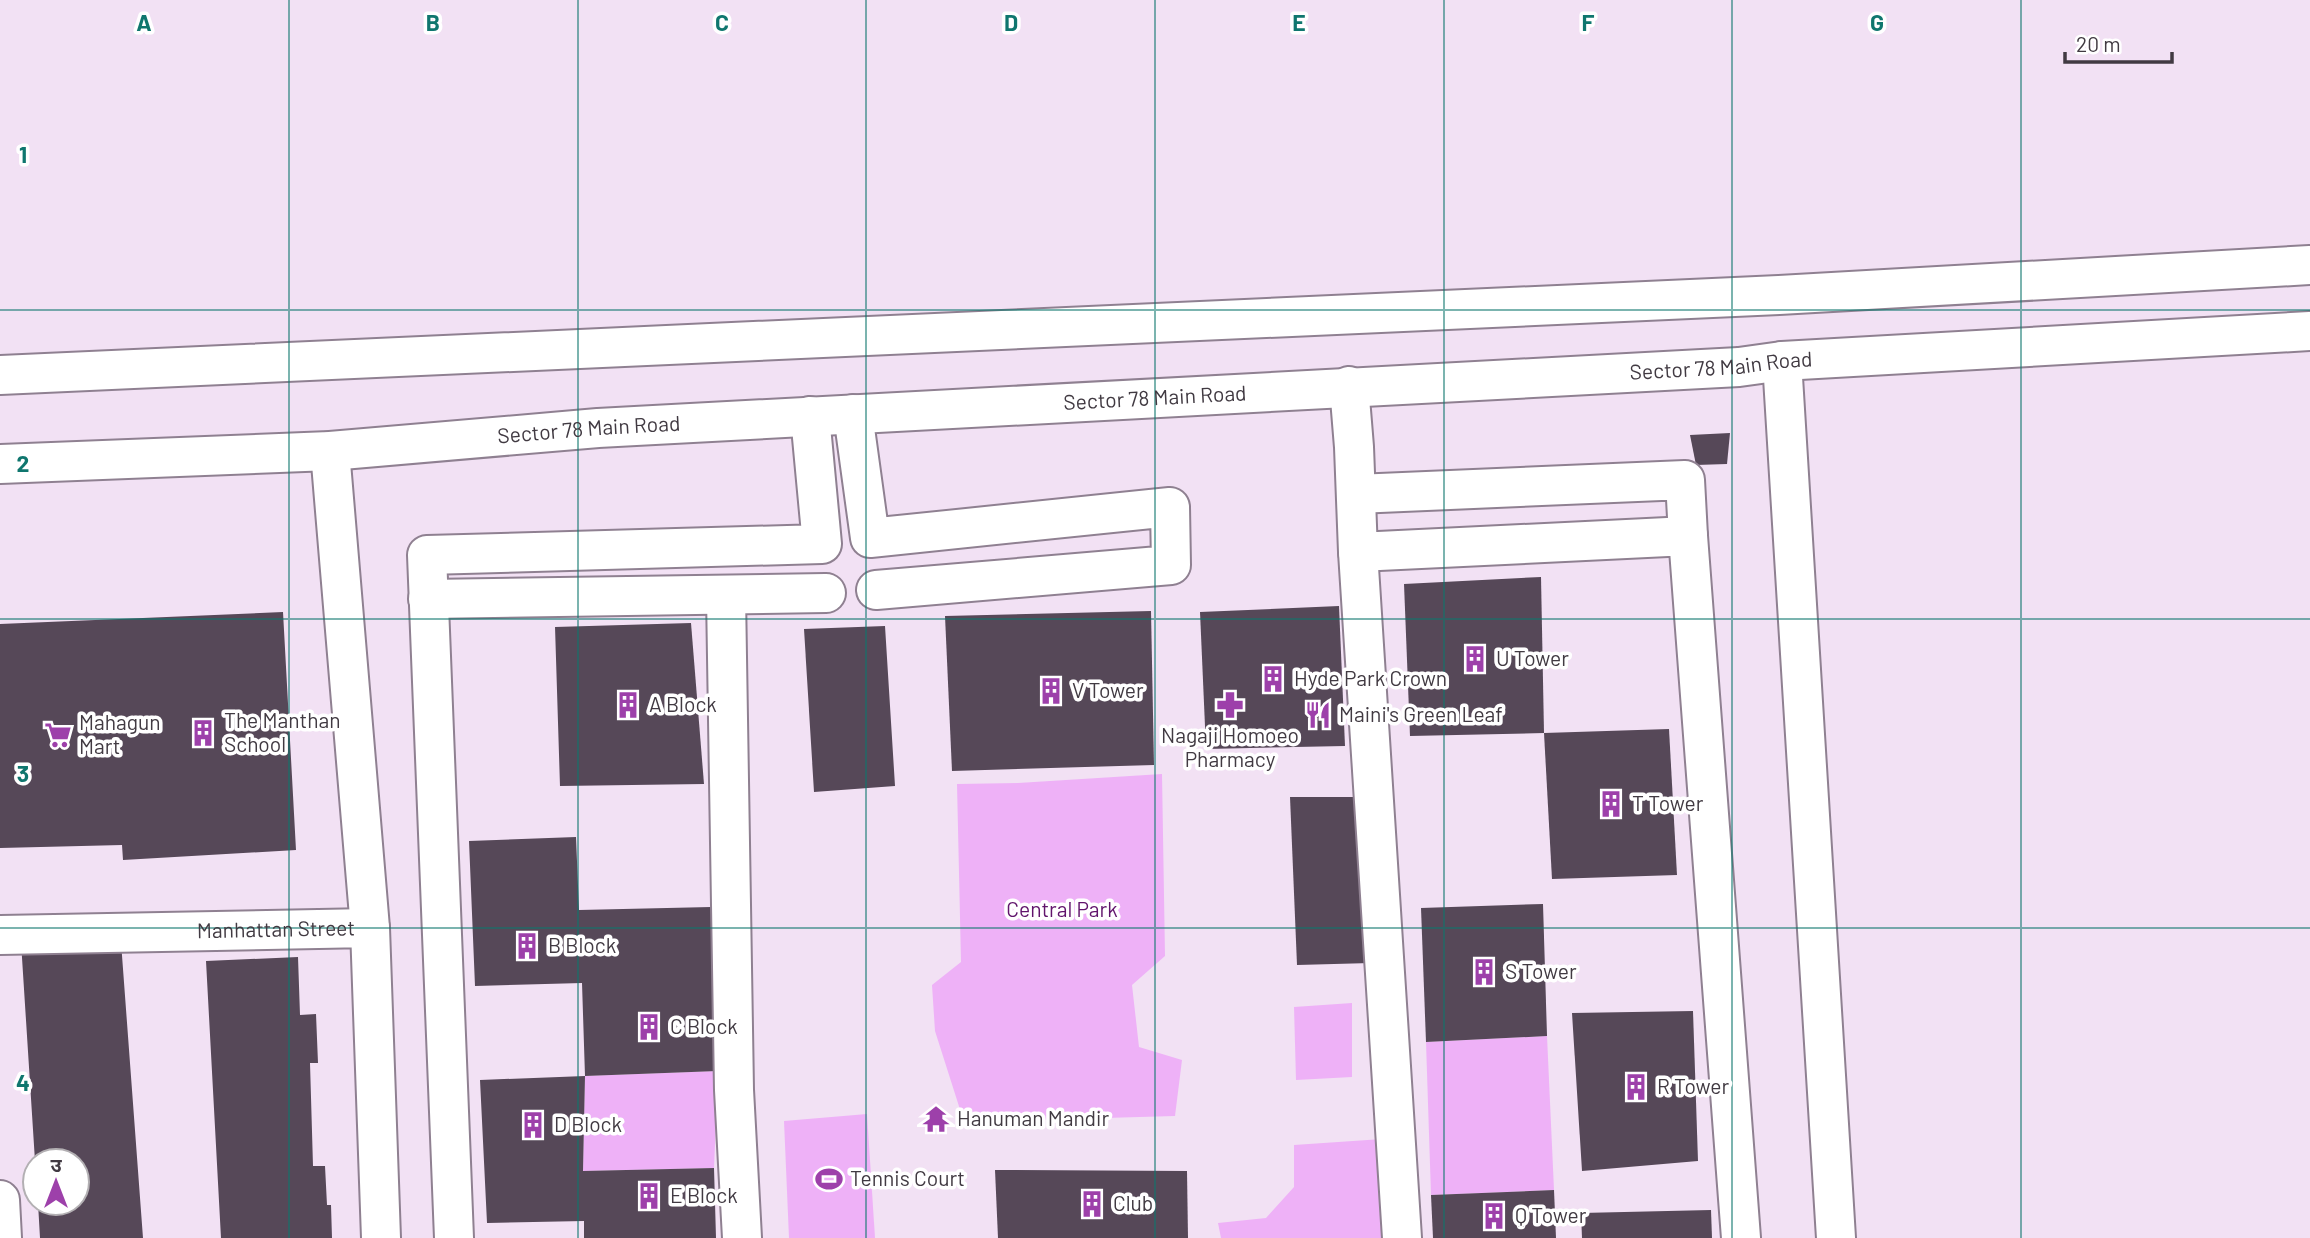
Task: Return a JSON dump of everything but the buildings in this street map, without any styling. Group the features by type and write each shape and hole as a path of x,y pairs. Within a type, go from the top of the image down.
{"street":[{"path":"0,374 1779,295 2310,265"},
{"name":"Sector 78 Main Road","path":"0,464 330,451 598,428 1739,367 1782,361 2310,331"},
{"path":"1782,361 1836,1238"},
{"path":"1349,386 1402,1238"},
{"path":"853,414 870,538 884,557 885,568 876,590"},
{"path":"454,1238 427,555 822,544 840,532 850,531 870,538 1170,507 1171,565 876,590 857,601 835,599 819,585 813,564 822,544 810,416"},
{"path":"330,451 370,928"},
{"path":"1356,494 1685,480 1741,1238"},
{"path":"1358,552 1689,536"},
{"path":"429,599 826,593"},
{"path":"726,594 734,1090 742,1238"},
{"name":"Manhattan Street","path":"0,935 370,928 381,1238"},
{"path":"0,1200 2,1238"}],"green space":[{"name":"Central Park","path":"1162,774 1165,956 1132,985 1139,1047 1182,1060 1175,1116 964,1122 935,1031 932,985 961,962 957,784"},
{"path":"1352,1003 1352,1077 1296,1080 1294,1007"},
{"path":"1547,1036 1554,1190 1431,1195 1426,1042"},
{"path":"718,1071 714,1168 583,1171 585,1076"},
{"name":"Tennis Court","path":"867,1114 875,1238 789,1238 784,1121"},
{"path":"1397,1138 1398,1238 1221,1238 1218,1223 1266,1218 1294,1187 1294,1145"}],"place":[{"name":"U Tower","path":"1475,659"},
{"name":"Hyde Park Crown","path":"1273,679"},
{"name":"V Tower","path":"1051,691"},
{"name":"A Block","path":"628,705"},
{"name":"Nagaji Homoeo Pharmacy","path":"1230,705"},
{"name":"Maini's Green Leaf","path":"1318,715"},
{"name":"The Manthan School","path":"203,733"},
{"name":"Mahagun Mart","path":"58,735"},
{"name":"T Tower","path":"1611,804"},
{"name":"B Block","path":"527,946"},
{"name":"S Tower","path":"1484,972"},
{"name":"C Block","path":"649,1027"},
{"name":"R Tower","path":"1636,1087"},
{"name":"Hanuman Mandir","path":"936,1119"},
{"name":"D Block","path":"533,1125"},
{"name":"Tennis Court","path":"829,1179"},
{"name":"E Block","path":"649,1196"},
{"name":"Club","path":"1092,1204"},
{"name":"Q Tower","path":"1494,1216"}]}
